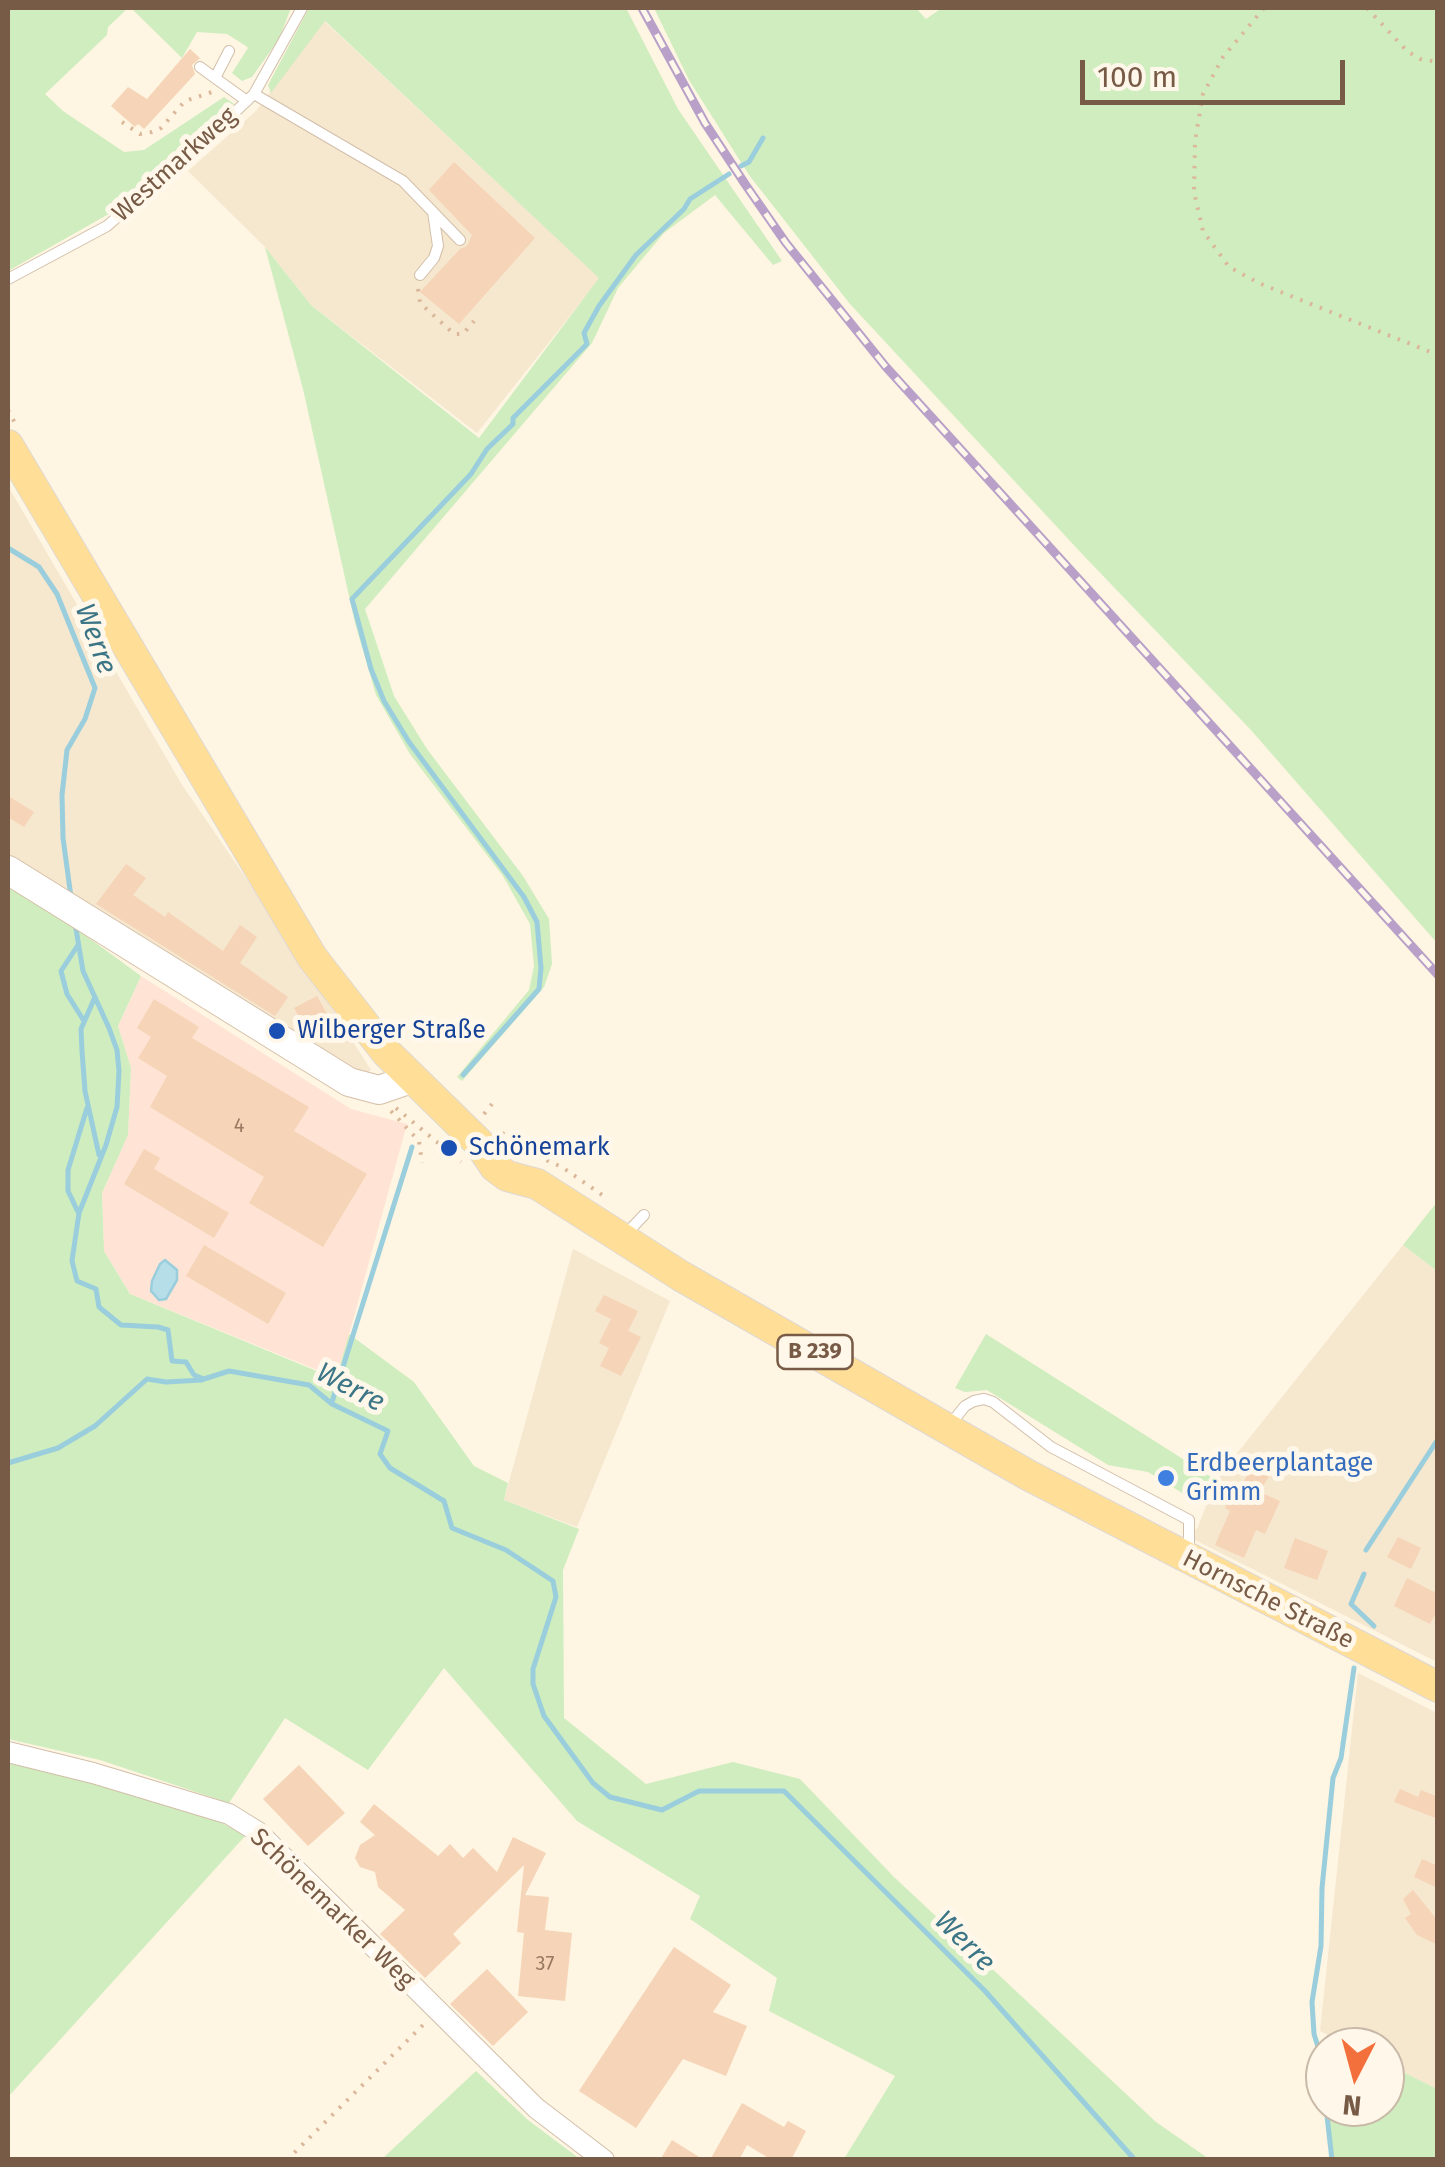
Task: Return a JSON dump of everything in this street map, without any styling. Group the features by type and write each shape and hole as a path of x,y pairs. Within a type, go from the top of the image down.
{"main road":[{"name":"B 239","path":"8,445 110,602 242,842 323,972 410,1079 480,1138 494,1167 507,1176 536,1184 622,1239 711,1282 947,1429"},
{"name":"Hornsche Straße","path":"947,1429 1182,1556 1322,1619 1438,1687"}],"street":[{"path":"8,870 348,1082 379,1090 410,1079"},
{"name":"Schönemarker Weg","path":"8,1752 228,1814 258,1832 536,2108 604,2160"}],"lane":[{"name":"Westmarkweg","path":"8,280 106,226 250,98 302,8"},
{"path":"215,78 229,50"},
{"path":"200,68 226,87 403,181 460,240"},
{"path":"420,275 438,246 433,212"},
{"path":"622,1239 644,1215"},
{"path":"947,1429 965,1406 984,1399 993,1402 1051,1447 1189,1520 1189,1543 1182,1556"}],"path":[{"path":"1264,8 1223,57 1203,94 1195,141 1194,192 1202,231 1229,267 1261,284 1438,355"},
{"path":"1367,8 1406,51 1420,59 1438,62"},
{"path":"122,122 144,134 162,128 185,101 226,87"},
{"path":"420,275 426,281 418,290 420,304 454,334 463,334 474,321"},
{"path":"422,1163 419,1141 386,1105 396,1108 453,1158 480,1138 518,1147"},
{"path":"471,1108 480,1138"},
{"path":"287,2160 436,2011"}],"shaded area":[{"path":"324,21 600,278 477,433 311,305 265,247 188,171 256,111"},
{"path":"8,486 182,785 371,1070 359,1078 8,860"},
{"path":"141,976 351,1109 407,1124 337,1378 130,1294 104,1251 102,1193 128,1134 131,1068 118,1026"},
{"path":"1403,1245 1437,1271 1437,1662 1189,1537 1198,1527 1216,1480"},
{"path":"573,1249 670,1301 577,1527 504,1500"},
{"path":"1358,1673 1437,1713 1437,2089 1405,2073 1405,2027 1320,2027"}],"green space":[{"path":"8,8 128,8 108,27 107,35 45,94 63,111 124,152 144,150 224,97 234,104 114,211 8,271"},
{"path":"131,8 291,8 279,39 252,77 242,81 232,73 246,46 227,34 197,32 182,58"},
{"path":"309,8 626,8 678,109 782,261 773,265 715,195 664,233 618,288 592,343 365,609 394,696 427,749 523,876 549,919 552,964 544,987 462,1081 457,1077 529,990 534,966 530,924 503,876 410,754 376,695 355,623 303,389 265,247 311,305 479,438 599,278 325,21 271,93 268,85"},
{"path":"654,8 916,8 926,19 942,8 1437,8 1437,943 1250,729 850,304 749,175 689,80"},
{"path":"8,885 59,916 141,976 118,1026 131,1068 128,1135 102,1193 104,1251 130,1294 336,1379 349,1334 414,1382 474,1466 508,1483 504,1500 579,1529 563,1570 564,1718 646,1784 733,1762 800,1779 894,1877 1156,2122 1209,2159 844,2159 895,2076 769,2011 777,1978 690,1919 700,1896 577,1821 444,1668 368,1770 285,1718 229,1803 100,1760 8,1739"},
{"path":"1438,1203 1437,1271 1403,1245"},
{"path":"986,1334 1216,1480 1197,1502 1148,1472 1108,1465 987,1390 965,1392 955,1388"},
{"path":"8,1759 205,1815 246,1835 8,2097"},
{"path":"476,2071 528,2120 580,2159 382,2159"},
{"path":"1405,2073 1437,2089 1437,2159 1328,2159 1330,2127 1405,2127"}],"water":[{"path":"165,1260 177,1270 177,1280 166,1299 159,1300 151,1291 152,1281"}],"building":[{"path":"190,49 200,58 192,65 195,74 144,129 138,124 135,127 111,106 128,87 147,99"},
{"path":"454,162 535,238 459,324 420,292 467,246 472,235 429,190"},
{"path":"8,796 34,812 24,827 8,817"},
{"path":"126,864 146,878 133,895 165,917 168,912 223,951 240,925 257,937 240,963 288,997 275,1016 96,904"},
{"path":"317,996 334,1027 312,1039 294,1008"},
{"path":"154,999 199,1027 192,1038 309,1107 294,1131 367,1174 323,1247 249,1203 264,1177 150,1107 167,1076 138,1058 151,1037 137,1028"},
{"path":"144,1149 160,1158 154,1169 229,1213 214,1238 124,1184"},
{"path":"204,1245 286,1293 268,1324 186,1276"},
{"path":"604,1295 638,1311 628,1331 641,1337 621,1376 600,1366 609,1348 599,1343 611,1319 595,1311"},
{"path":"1259,1457 1275,1467 1259,1492 1280,1501 1265,1534 1256,1530 1244,1558 1215,1545 1237,1482 1242,1484"},
{"path":"1398,1537 1421,1548 1411,1569 1387,1557"},
{"path":"1295,1538 1328,1551 1317,1580 1284,1568"},
{"path":"1407,1578 1438,1594 1438,1609 1430,1624 1394,1606"},
{"path":"299,1765 345,1813 308,1846 263,1799"},
{"path":"1400,1789 1418,1797 1421,1790 1438,1797 1438,1819 1394,1802"},
{"path":"374,1804 438,1856 450,1844 463,1858 473,1848 497,1872 513,1837 546,1853 525,1895 549,1897 545,1930 572,1933 565,2001 518,1996 524,1933 517,1932 524,1865 453,1934 461,1943 425,1978 380,1934 405,1910 378,1887 375,1872 360,1867 355,1858 360,1845 375,1835 360,1822"},
{"path":"1422,1859 1438,1866 1438,1888 1414,1877"},
{"path":"1413,1890 1438,1921 1438,1945 1417,1935 1405,1918 1411,1914 1403,1899"},
{"path":"674,1947 731,1985 713,2012 747,2026 726,2076 683,2059 636,2128 579,2091"},
{"path":"487,1969 528,2012 493,2046 450,2004"},
{"path":"742,2103 784,2127 788,2121 806,2131 791,2160 772,2160 747,2145 739,2160 710,2160"},
{"path":"672,2140 704,2160 660,2160"}],"waterway":[{"path":"741,166 749,162 763,138"},
{"path":"463,1075 539,989 537,922 524,897 409,742 384,701 352,599 471,474 487,449 513,424 513,418 587,344 584,333 636,255 690,199 729,174"},
{"name":"Werre","path":"8,548 39,567 57,594 95,688 85,719 67,750 63,838 71,897"},
{"name":"Werre","path":"75,923 83,971 117,1050 119,1071 117,1107 79,1213 72,1261 77,1281 96,1289 99,1307 121,1325 168,1330 172,1361 186,1362 194,1375 204,1379 229,1371 309,1385 332,1404 388,1431 380,1454 390,1468 444,1501 452,1528 506,1550 553,1581 556,1597 533,1669 533,1684 544,1716 593,1783 610,1797 662,1810 699,1791 784,1791 985,1991 1135,2160"},
{"path":"78,945 61,971 67,994 84,1021"},
{"path":"95,997 81,1029 85,1091 99,1155"},
{"path":"78,1212 68,1191 68,1170 87,1108"},
{"path":"332,1402 412,1147"},
{"path":"8,1463 58,1448 95,1426 147,1379 202,1380"},
{"path":"1366,1550 1438,1439"},
{"path":"1364,1574 1351,1604 1374,1626"},
{"path":"1314,2027 1312,2002 1321,1946 1322,1888 1333,1778 1341,1758 1354,1668"},
{"path":"1328,2127 1332,2160"}],"railway":[{"path":"642,8 705,123 745,184 786,243 886,367 1438,975"}],"place":[{"name":"Wilberger Straße","path":"277,1031"},
{"name":"Schönemark","path":"449,1148"},
{"name":"Erdbeerplantage Grimm","path":"1166,1478"}]}
